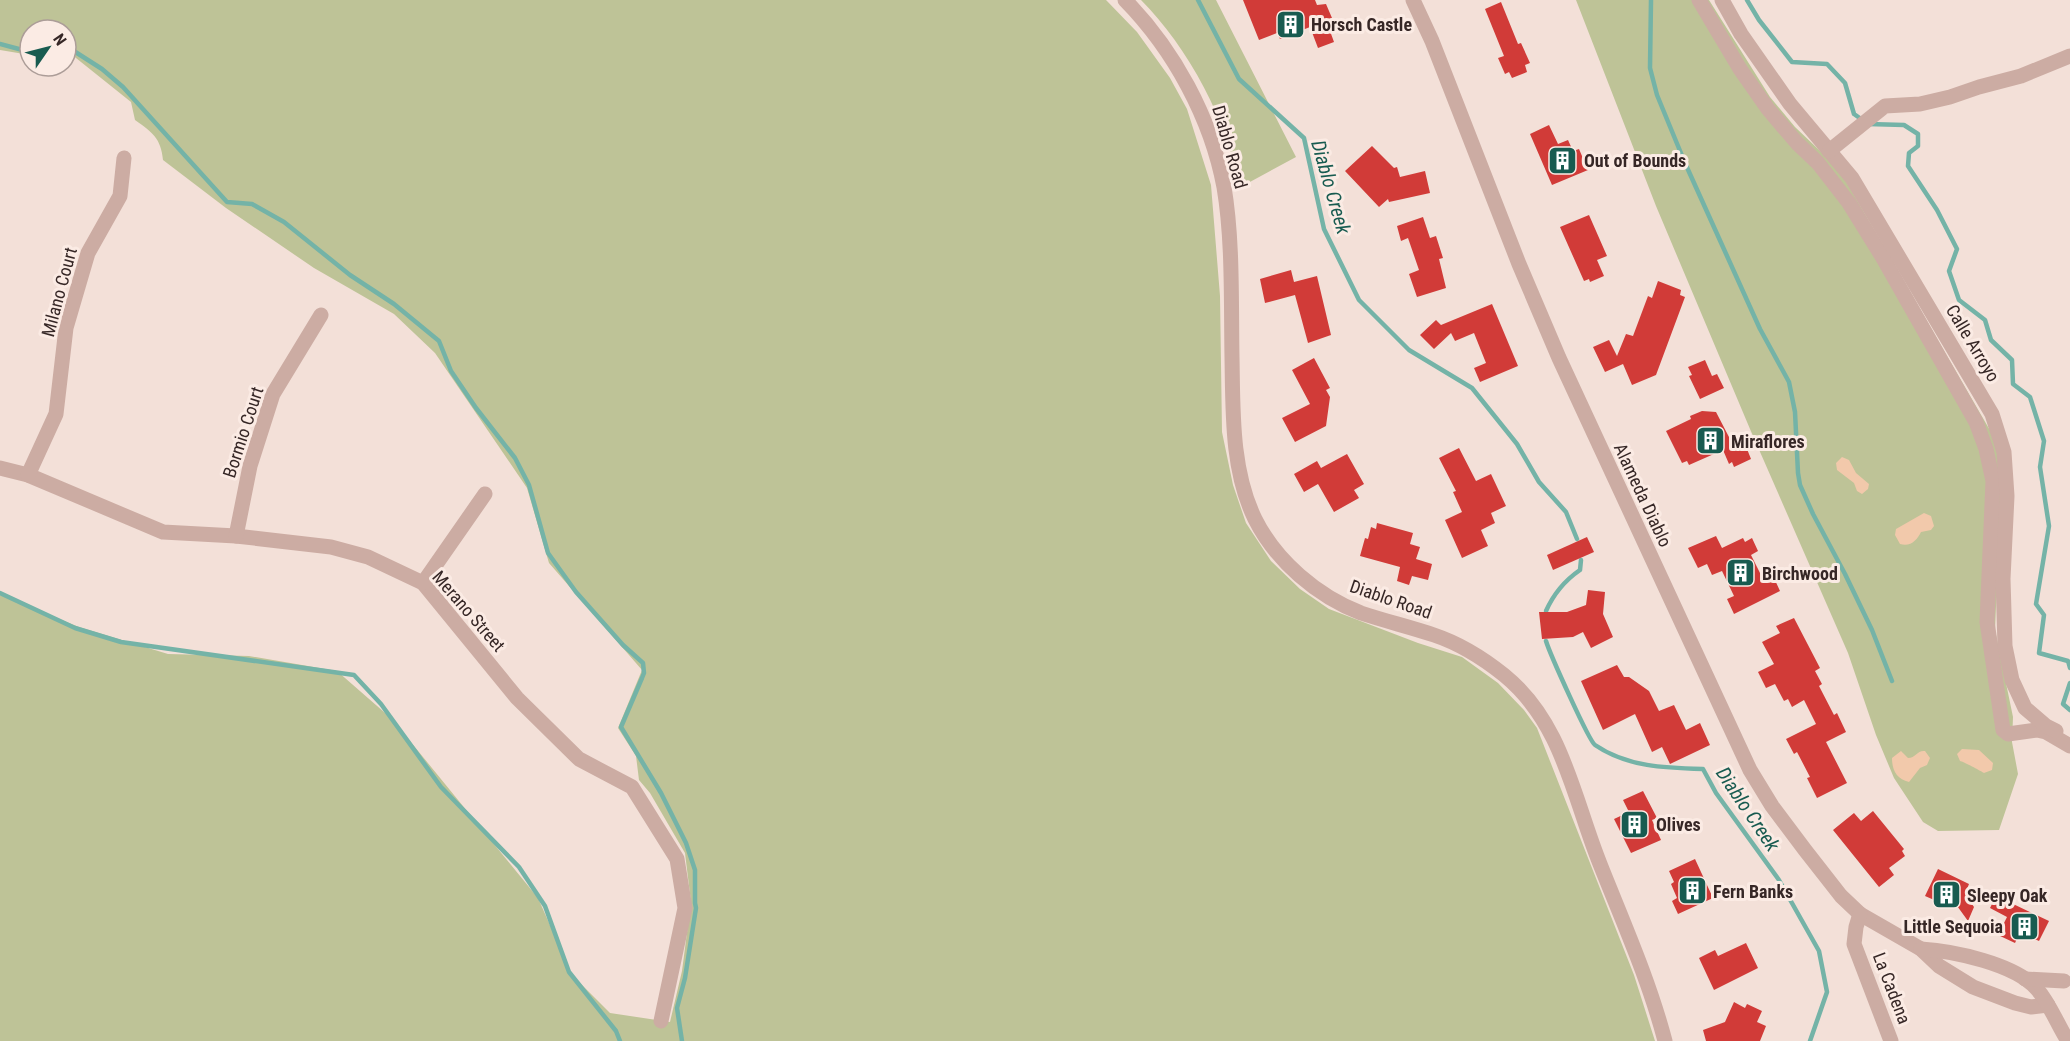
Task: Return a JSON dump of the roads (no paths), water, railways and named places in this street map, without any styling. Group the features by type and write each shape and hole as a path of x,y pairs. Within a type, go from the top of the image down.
{"street":[{"name":"Diablo Road","path":"1125,0 1160,40 1183,78 1205,123 1220,171 1228,227 1235,430 1242,482 1253,516 1266,538 1282,558 1308,582 1341,604 1359,612 1437,636 1464,649 1501,673 1542,715 1562,753 1598,859 1648,985 1665,1041"},
{"name":"Alameda Diablo","path":"1413,0 1432,41 1554,348 1750,770 1772,806 1841,896 1860,914 1921,949 1939,966 1973,987 2031,1007 2048,1005"},
{"path":"1699,0 1740,69 1768,109 1797,143 1818,163 1849,203 1883,258 1976,422 1986,449 1993,481 1987,622 2003,730 2008,734 2037,730 2046,732 2070,746"},
{"name":"Calle Arroyo","path":"1722,0 1741,34 1790,104 1852,178 1992,414 2004,452 2007,496 2003,579 2005,646 2012,680 2025,708 2046,726 2070,737"},
{"path":"1829,151 1885,106 1920,104 2021,76 2070,56"},
{"name":"Milano Court","path":"28,475 56,414 66,328 88,253 120,196 124,158"},
{"name":"Bormio Court","path":"236,536 250,466 273,394 321,315"},
{"name":"Merano Street","path":"0,468 28,475 163,532 236,536 331,547 368,557 423,583 517,698 579,759 633,788 677,859 685,908 661,1022"},
{"path":"423,583 485,494"},
{"name":"La Cadena","path":"1860,914 1854,944 1890,1041"},
{"name":"Alameda Diablo","path":"1921,949 1940,950 1982,961 2007,969 2025,979 2037,989 2068,1041"},
{"name":"Alameda Diablo","path":"2025,979 2067,980"},
{"path":"2048,1005 2067,980"}],"waterway":[{"name":"Diablo Creek","path":"1198,0 1239,79 1304,138 1324,229 1359,300 1409,350 1472,388 1517,444 1539,482 1566,512 1577,539"},
{"path":"1651,0 1650,68 1657,95 1760,329 1789,382 1795,412 1800,485 1872,630 1892,681"},
{"path":"1747,0 1759,20 1792,62 1827,64 1845,83 1854,114 1861,119"},
{"path":"0,44 18,49"},
{"path":"78,54 102,69 123,87 227,202 252,204 284,222 350,275 394,304 439,341 451,371 515,458 529,485 548,553 576,592 623,645 643,663 644,673 621,727 661,793 686,843 695,870 696,908 685,978 677,1008 682,1041"},
{"path":"1868,124 1904,125 1918,134 1918,146 1909,153 1908,166 1937,210 1957,249 1949,271 1959,300 1985,320 1991,340 2012,360 2013,384 2030,397 2044,441 2040,467 2049,526 2036,604 2044,615 2039,653 2068,661 2070,668"},
{"name":"Diablo Creek","path":"1546,611 1560,588 1580,570 1581,560"},
{"path":"0,593 75,628 121,642 354,675 381,704 441,787 519,867 545,906 569,972 616,1031 620,1041"},
{"name":"Diablo Creek","path":"1546,641 1578,714 1595,745 1633,762 1661,767 1703,769 1716,793 1779,880 1819,951 1827,992 1810,1041"},
{"path":"2070,683 2063,704 2070,710"}],"place":[{"name":"Horsch Castle","path":"1290,24"},
{"name":"Out of Bounds","path":"1563,160"},
{"name":"Miraflores","path":"1710,441"},
{"name":"Birchwood","path":"1741,573"},
{"name":"Olives","path":"1635,824"},
{"name":"Fern Banks","path":"1692,891"},
{"name":"Sleepy Oak","path":"1946,895"},
{"name":"Little Sequoia","path":"2024,926"}]}
